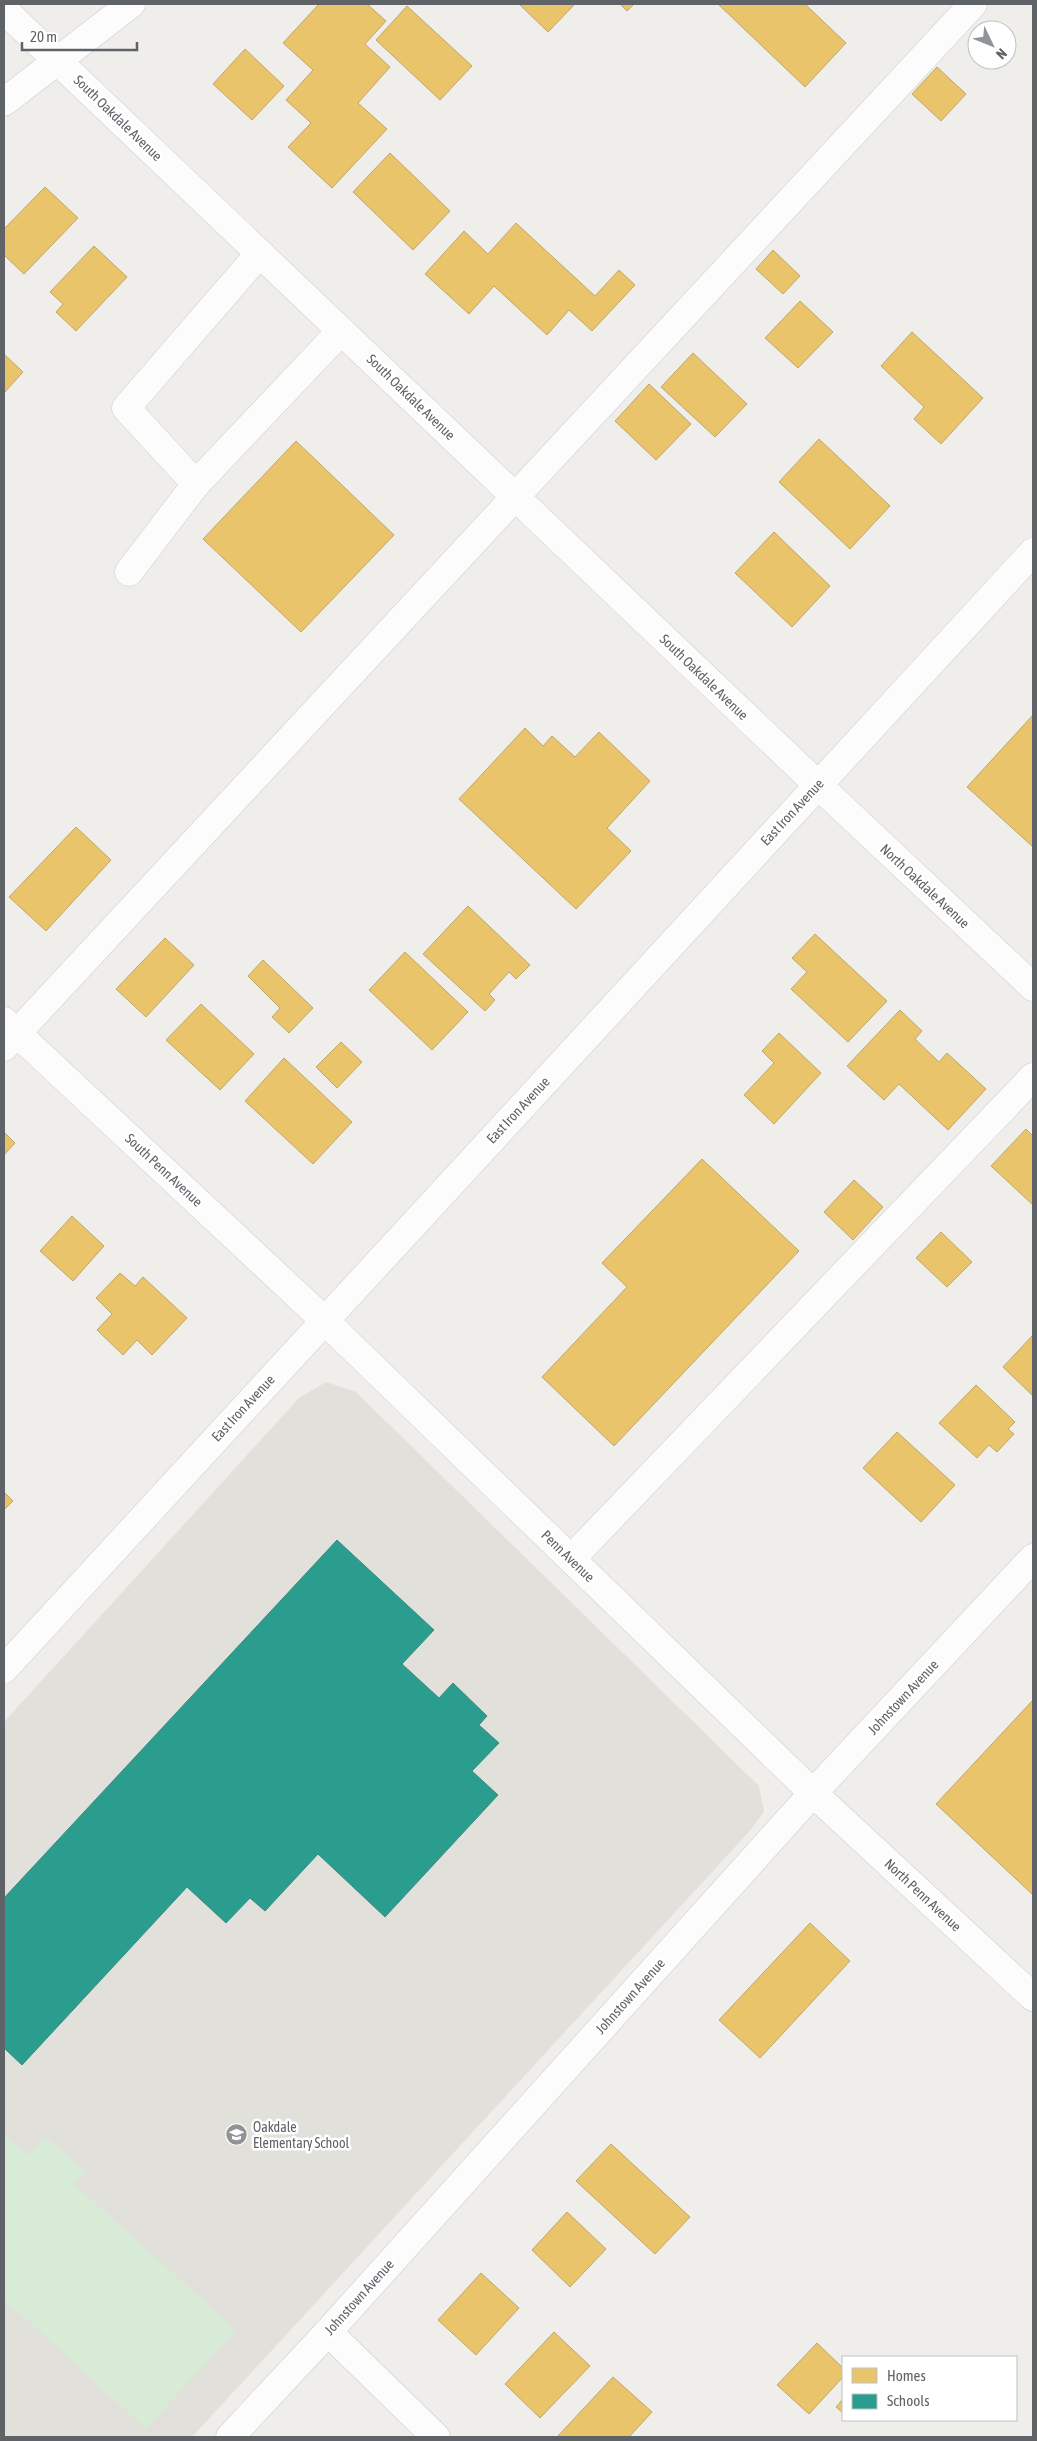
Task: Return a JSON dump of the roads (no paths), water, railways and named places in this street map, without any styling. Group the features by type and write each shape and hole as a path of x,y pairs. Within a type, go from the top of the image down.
{"street":[{"path":"4,102 131,4"},
{"path":"8,1033 515,496 973,4"},
{"name":"South Oakdale Avenue","path":"4,10 818,785"},
{"path":"196,484 126,408 260,254"},
{"path":"129,572 196,484 341,331"},
{"name":"East Iron Avenue","path":"4,1669 1033,552"},
{"name":"North Oakdale Avenue","path":"818,785 1033,987"},
{"name":"South Penn Avenue","path":"8,1033 324,1320"},
{"path":"571,1559 1033,1077"},
{"name":"Penn Avenue","path":"324,1320 813,1792"},
{"name":"Johnstown Avenue","path":"230,2437 328,2332 813,1792 1033,1558"},
{"name":"North Penn Avenue","path":"813,1792 1033,1997"},
{"path":"328,2332 436,2437"}],"place":[{"name":"Oakdale Elementary School","path":"237,2135"}]}
